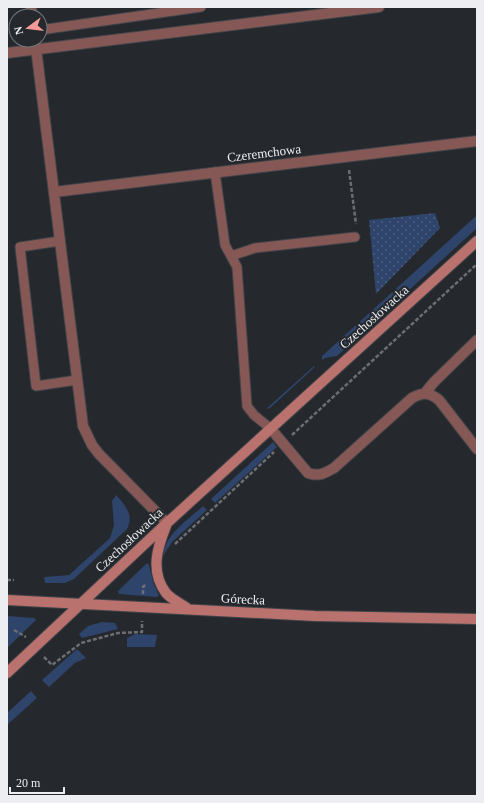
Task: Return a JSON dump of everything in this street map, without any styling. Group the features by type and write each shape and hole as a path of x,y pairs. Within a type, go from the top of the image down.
{"street":[{"path":"48,44 380,7"},
{"path":"7,53 25,48"},
{"path":"36,48 81,419 92,445 167,523 156,551 157,571 166,593 188,609"},
{"name":"Czeremchowa","path":"54,192 477,141"},
{"name":"Czechosłowacka","path":"7,673 167,523 477,241"},
{"path":"425,393 434,382 477,340"},
{"path":"271,429 308,473 316,476 324,474 334,468 412,398 425,393 432,394 439,400 453,416 477,449"},
{"name":"Górecka","path":"7,600 315,616 477,619"}],"lane":[{"path":"48,29 201,7"},
{"path":"215,172 225,245 237,267 247,406 254,415 271,429"},
{"path":"231,256 255,248 357,234"},
{"path":"60,242 20,247 36,386 77,380"}],"path":[{"path":"348,156 354,221 357,234"},
{"path":"7,580 14,580"},
{"path":"52,665 81,643 118,633 142,632"}],"shaded area":[{"path":"435,213 440,228 376,294 369,220"},
{"path":"477,215 477,228 337,356 322,360 322,356"},
{"path":"314,366 315,367 270,408 266,409"},
{"path":"273,442 277,447 215,503 211,499"},
{"path":"116,495 128,511 130,519 127,529 74,579 65,583 45,583 44,577 69,575 110,538 114,525 112,501"},
{"path":"203,506 207,510 172,542 163,556 168,541 173,534 184,522"},
{"path":"147,563 159,596 119,594 118,591"},
{"path":"7,616 34,618 36,620 7,648"},
{"path":"102,622 115,623 118,629 82,638 79,634 88,626"},
{"path":"135,634 157,635 155,647 127,647 127,638"},
{"path":"77,649 86,658 75,663 49,687 42,680"},
{"path":"31,691 37,698 7,725 7,713"}]}
